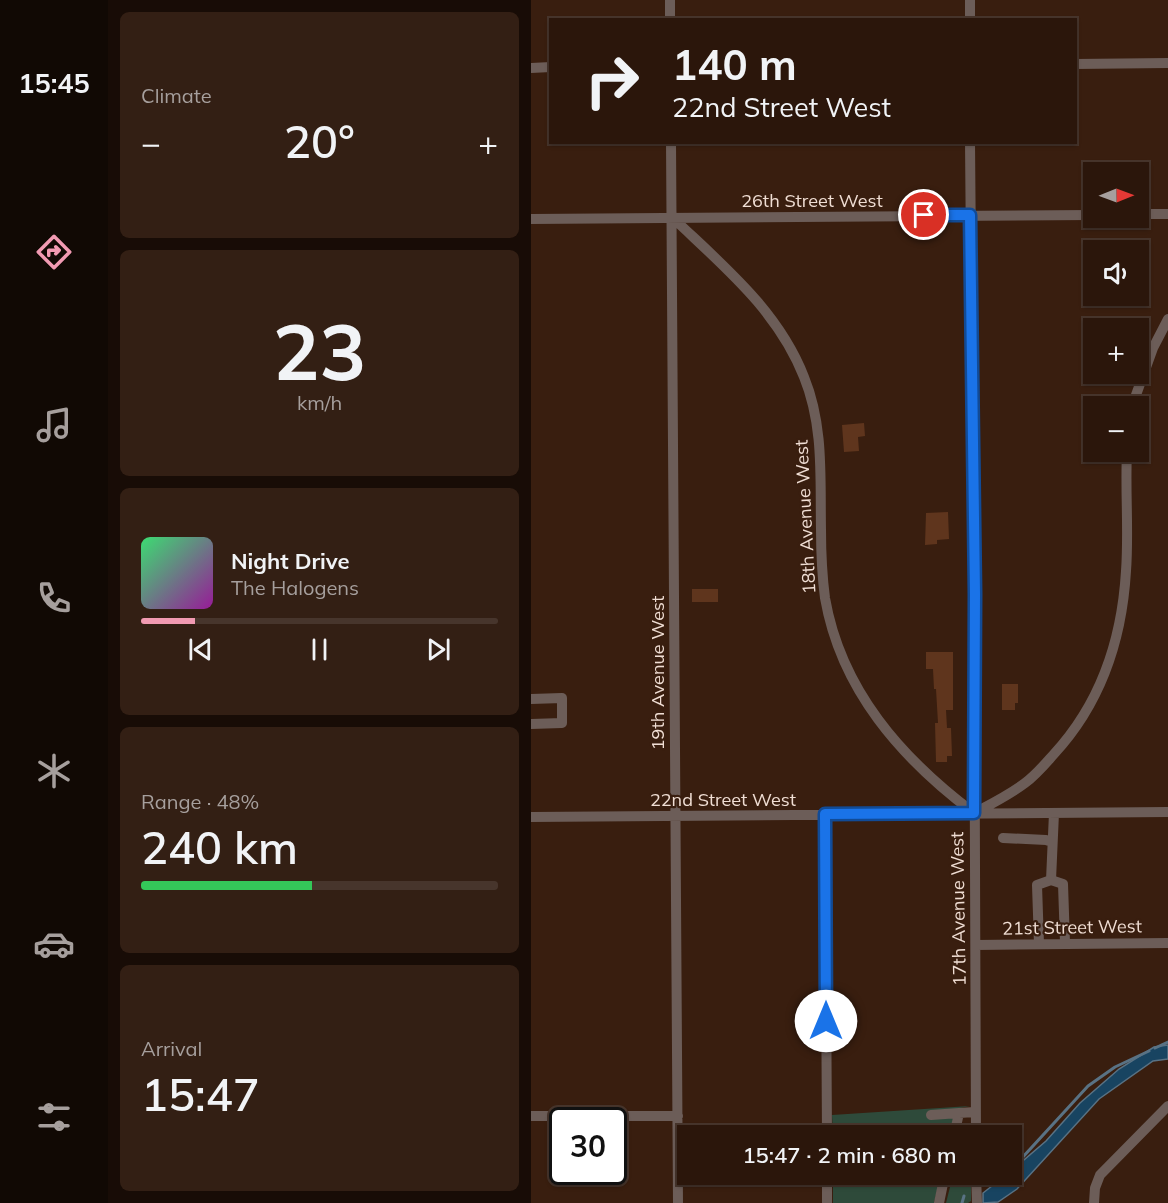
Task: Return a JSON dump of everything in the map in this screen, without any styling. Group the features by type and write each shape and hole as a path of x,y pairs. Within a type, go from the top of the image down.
{"street":[{"path":"670,0 670,18"},
{"path":"970,0 970,18"},
{"path":"1077,64 1168,63"},
{"path":"531,68 549,68"},
{"name":"19th Avenue West","path":"671,144 678,1203"},
{"name":"17th Avenue West","path":"970,144 975,594 976,1125"},
{"path":"1149,214 1168,214"},
{"name":"26th Street West","path":"531,219 1083,215"},
{"name":"18th Avenue West","path":"672,217 760,303 782,333 805,378 814,409 821,455 821,544 826,598 848,671 872,713 904,753 948,794 974,813"},
{"path":"1136,396 1153,348 1168,319"},
{"path":"974,813 1027,783 1057,752 1079,724 1097,693 1108,666 1124,604 1127,568 1127,462"},
{"path":"531,699 562,698 562,723 531,724"},
{"name":"22nd Street West","path":"531,817 1168,812"},
{"path":"1051,880 1054,813"},
{"path":"825,814 827,1125"},
{"path":"1003,838 1052,842"},
{"path":"1039,944 1038,885 1051,880 1063,884 1065,943"},
{"name":"21st Street West","path":"976,945 1168,942"},
{"path":"1094,1203 1095,1188 1100,1175 1168,1106"},
{"path":"931,1115 975,1112"},
{"path":"956,1125 959,1113"},
{"path":"531,1116 678,1116"},
{"path":"827,1185 827,1203"},
{"path":"939,1203 943,1185"},
{"path":"977,1185 977,1203"}],"green space":[{"path":"970,1106 960,1108 954,1125 832,1125 832,1115"},
{"path":"833,1185 938,1185 934,1203 833,1203"},
{"path":"950,1185 971,1185 971,1201 946,1203"}],"water":[{"path":"1168,1045 1168,1059 1153,1061 1099,1099 1022,1184 1022,1162 1046,1141 1080,1103 1119,1069 1154,1047"},
{"path":"993,1185 1021,1185 998,1202 983,1203 983,1193"}],"building":[{"path":"864,423 865,436 858,437 859,451 844,452 842,425"},
{"path":"948,512 949,539 937,540 937,544 925,545 926,513"},
{"path":"692,589 718,589 718,602 692,602"},
{"path":"926,652 953,652 953,710 946,710 947,728 951,728 952,756 947,756 947,762 936,762 935,723 938,723 936,689 934,689 933,669 926,669"},
{"path":"1002,684 1018,684 1018,703 1015,703 1015,710 1002,710"}],"waterway":[{"path":"1155,1048 1168,1042"},
{"path":"1022,1158 1088,1086 1115,1067 1149,1051"},
{"path":"962,1203 964,1196"}],"route":[{"path":"826,1021 825,814 974,813 975,594 970,215 924,215"}]}
